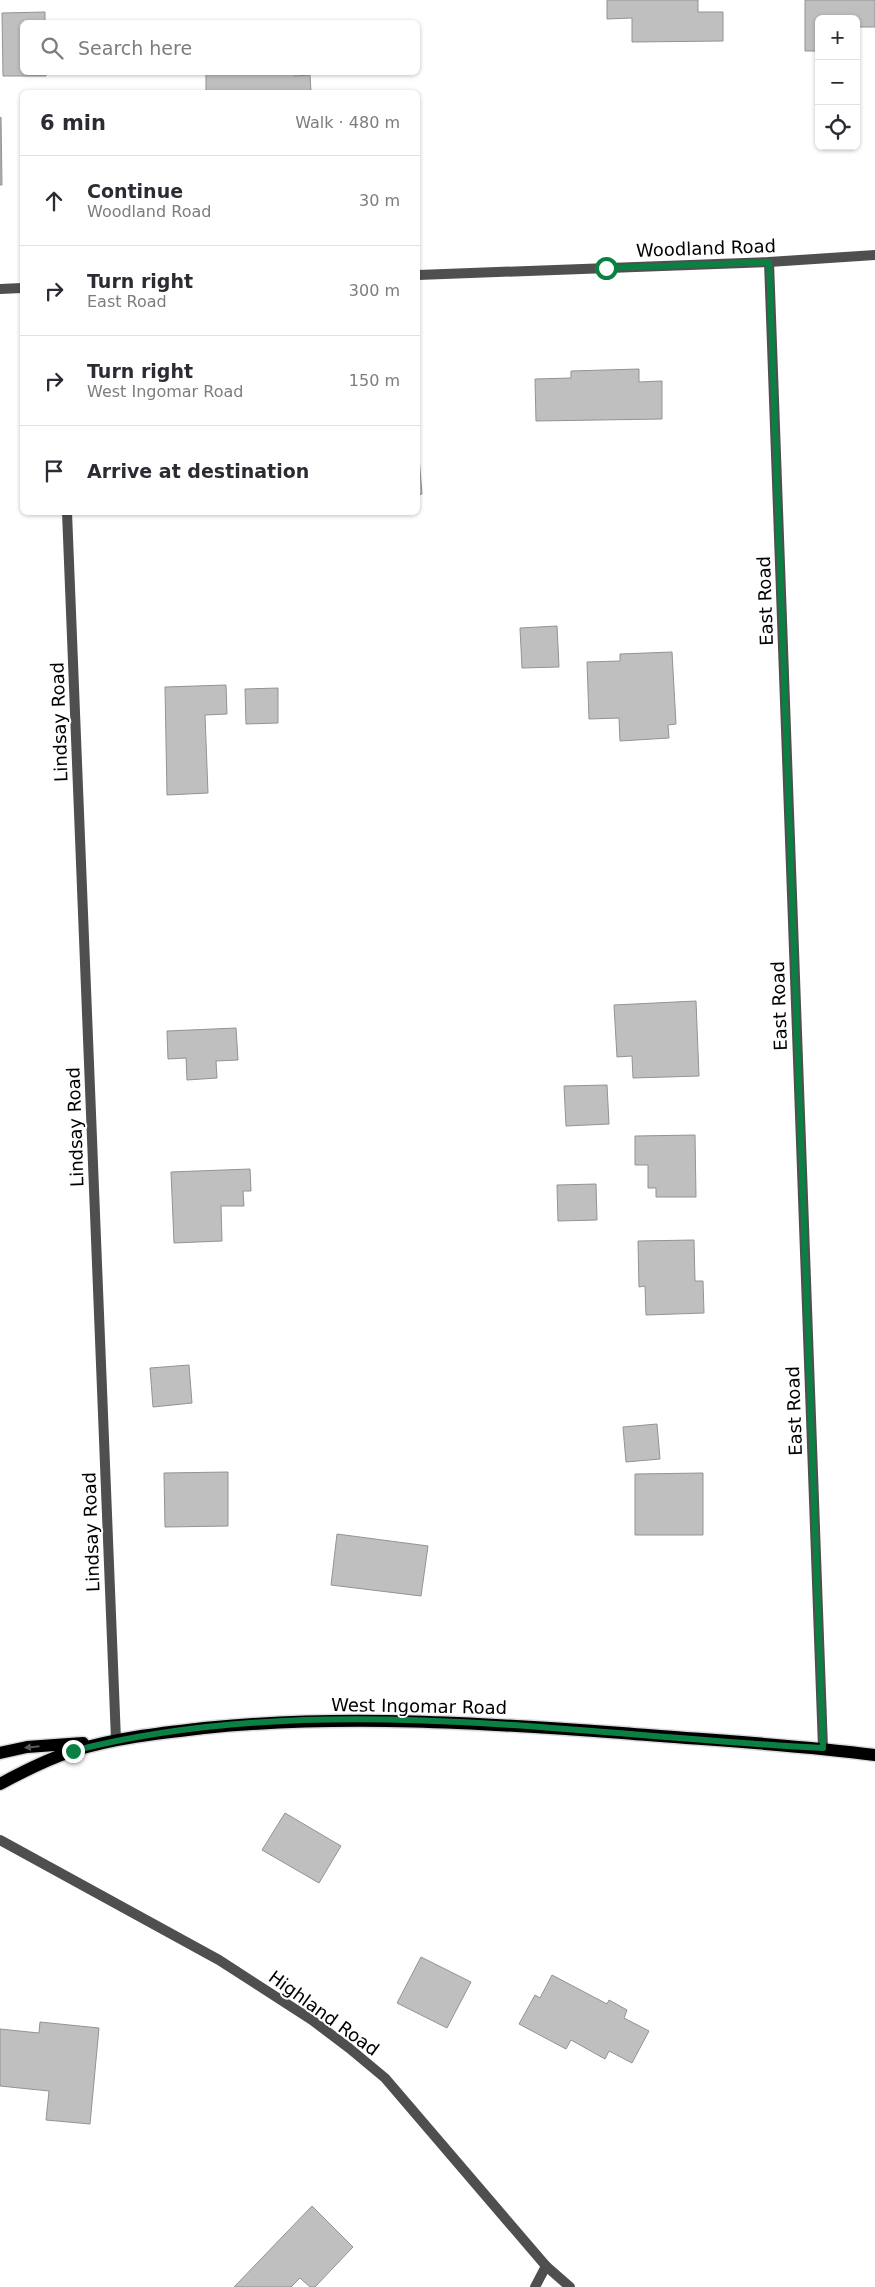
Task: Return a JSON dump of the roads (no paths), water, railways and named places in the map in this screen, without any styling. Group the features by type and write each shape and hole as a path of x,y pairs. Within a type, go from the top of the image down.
{"main road":[{"name":"West Ingomar Road","path":"0,1784 56,1757 116,1740 246,1724 305,1721 372,1721 536,1727 823,1748 875,1755"},
{"path":"0,1753 28,1747 116,1740"}],"street":[{"name":"Woodland Road","path":"420,275 769,262 875,255"},
{"name":"East Road","path":"769,262 823,1748"},
{"path":"0,289 20,288"},
{"name":"Lindsay Road","path":"67,515 116,1740"},
{"name":"Highland Road","path":"0,1840 219,1960 312,2020 348,2048 384,2078 546,2266 570,2287"},
{"path":"535,2287 546,2266"}]}
